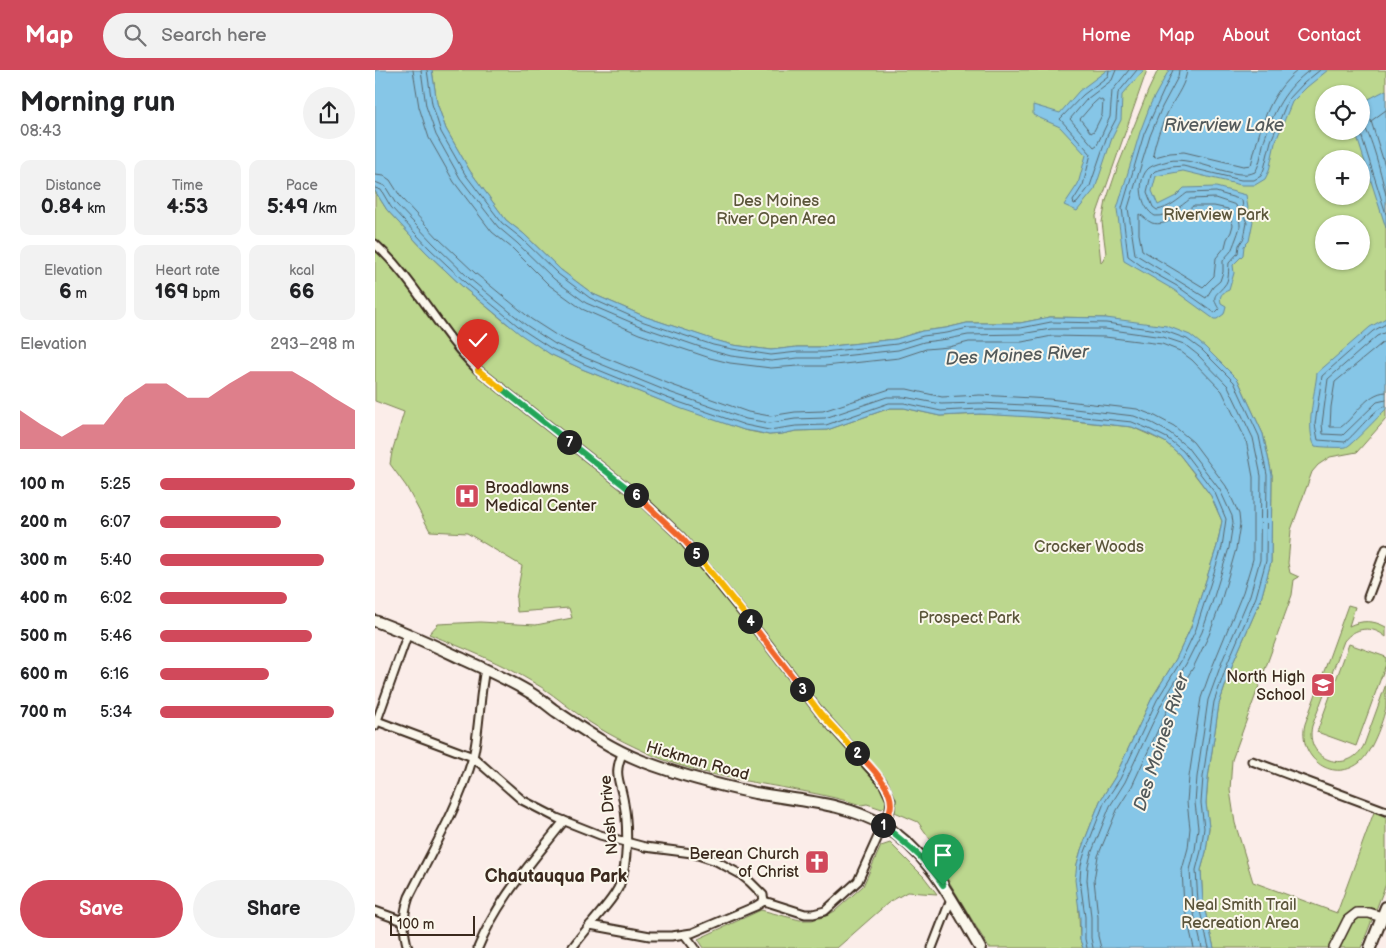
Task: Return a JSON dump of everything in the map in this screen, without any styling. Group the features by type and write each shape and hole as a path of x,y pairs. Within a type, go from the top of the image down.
{"main road":[{"name":"Hickman Road","path":"375,621 408,633 512,681 585,731 623,752 698,780 756,793 840,807 863,815 883,825 904,840 935,872 980,948"},
{"path":"1370,948 1386,907"}],"street":[{"path":"375,244 399,268 460,350 478,370 641,499 681,537 765,639 821,714 883,783 891,800 891,810 858,880 825,911 805,914 764,901 685,935 650,936 590,925"},
{"path":"1368,597 1386,549"},
{"path":"408,633 376,723 473,757 522,800 564,821 600,835 626,842 692,853 716,860 750,882 763,895 764,901"},
{"path":"408,948 403,921 409,897 455,806 467,777 478,736 485,669"},
{"name":"Nash Drive","path":"572,948 613,898 625,871 625,804 617,775 623,752"},
{"path":"1252,761 1386,811"},
{"path":"478,948 495,913 564,821"},
{"path":"932,948 951,899"},
{"path":"375,911 403,921"},
{"path":"1334,948 1348,920 1357,913 1362,911 1382,917"},
{"path":"685,935 695,948"}],"green space":[{"name":"Des Moines River Open Area","path":"432,70 1147,70 1096,216 1101,263 1106,254 1102,222 1106,201 1118,166 1158,70 1386,70 1386,419 1357,452 1330,457 1318,465 1312,472 1291,530 1288,563 1290,573 1299,577 1294,580 1292,595 1232,760 1230,790 1235,823 1253,882 1337,913 1374,812 1386,817 1386,884 1361,948 1214,948 1203,903 1201,870 1206,852 1209,828 1206,803 1208,778 1219,704 1233,663 1261,599 1271,562 1272,475 1263,434 1238,380 1205,347 1106,318 1050,317 1020,323 967,323 922,331 896,339 823,347 771,350 733,345 714,340 646,317 593,294 561,270 524,234 506,220 470,171 446,129 437,103"},
{"name":"Prospect Park","path":"375,191 387,210 426,252 463,287 505,322 550,354 582,369 665,402 744,430 769,435 796,431 827,430 890,408 904,408 940,416 980,414 1025,416 1132,427 1165,442 1179,454 1211,496 1222,521 1217,546 1191,627 1176,659 1152,698 1115,777 1100,801 1081,850 1077,864 1080,940 1083,948 989,948 942,870 937,849 918,822 883,807 882,809 809,792 728,778 702,772 652,755 598,728 548,691 523,676 429,634 438,624 480,622 536,625 572,618 569,608 517,612 516,599 522,566 467,533 430,531 406,486 390,464 404,412 375,401"},
{"path":"1348,605 1355,607 1349,626 1363,622 1377,623 1386,627 1386,637 1381,633 1364,629 1348,636 1344,641 1312,726 1311,738 1315,748 1329,760 1338,762 1348,760 1357,754 1364,745 1386,684 1386,707 1376,737 1363,759 1348,769 1338,770 1327,768 1311,756 1306,747 1304,736 1305,724"},
{"path":"1349,644 1386,657 1386,664 1356,746 1317,732"},
{"path":"890,843 924,877 937,894 907,892 888,903 837,948 704,948 698,939 761,910 800,920 812,920 835,911 863,886 881,846"}],"water":[{"name":"Des Moines River","path":"375,70 432,70 437,103 446,129 470,171 506,220 524,234 561,270 593,294 646,317 733,345 771,350 823,347 896,339 922,331 967,323 1020,323 1050,317 1106,318 1167,326 1190,335 1205,347 1238,380 1263,434 1272,475 1271,562 1261,599 1233,663 1219,704 1208,778 1206,803 1209,827 1206,852 1201,870 1203,903 1214,948 1083,948 1080,940 1080,918 1075,880 1081,850 1100,801 1115,777 1152,698 1176,659 1191,627 1217,546 1222,521 1211,496 1179,454 1165,442 1132,427 1048,418 980,414 940,416 904,408 890,408 827,430 796,431 769,435 744,430 682,409 582,369 550,354 520,334 463,287 426,252 387,210 375,191"},
{"path":"1107,70 1144,70 1122,95 1121,120 1112,138 1095,189 1077,211 1064,205 1078,184 1086,155 1060,127 1033,115 1033,105 1060,113 1079,91"},
{"name":"Riverview Lake","path":"1169,70 1328,70 1292,102 1275,143 1269,171 1265,179 1255,185 1241,185 1183,171 1156,176 1152,191 1158,205 1176,196 1184,188 1216,187 1246,195 1249,215 1253,221 1249,241 1244,246 1243,255 1233,265 1234,273 1229,290 1223,293 1220,298 1221,303 1226,306 1224,314 1217,319 1214,319 1174,290 1124,261 1117,209 1140,132 1151,103"},
{"path":"1386,90 1386,228 1370,178 1370,150 1361,150 1358,140 1370,140 1370,98"},
{"path":"1386,318 1386,409 1346,447 1315,446 1312,439 1311,411 1317,373 1370,327"}],"place":[{"name":"Broadlawns Medical Center","path":"467,496"},
{"name":"North High School","path":"1323,685"},
{"name":"Berean Church of Christ","path":"817,862"}],"district":[{"name":"Chautauqua Park","path":"556,876"}],"route":[{"path":"478,370 641,499 681,537 765,639 821,714 883,783 891,800 891,810 883,825 904,840 925,861 943,885"}],"park label":[{"name":"Riverview Park","path":"1216,214"},
{"name":"Crocker Woods","path":"1089,546"},
{"name":"Neal Smith Trail Recreation Area","path":"1240,913"}]}
